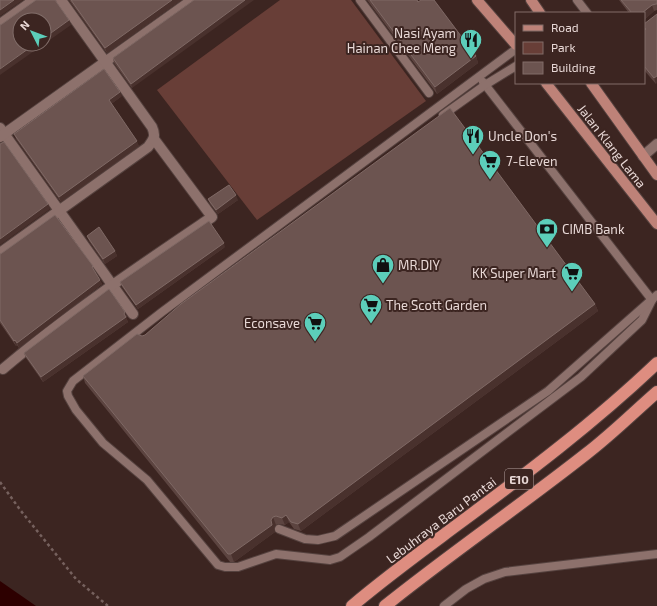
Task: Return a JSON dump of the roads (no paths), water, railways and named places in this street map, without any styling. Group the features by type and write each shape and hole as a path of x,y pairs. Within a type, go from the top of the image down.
{"highway":[{"name":"Lebuhraya Baru Pantai","path":"352,606 374,587 514,482 575,434 657,363"},
{"name":"E10","path":"385,606 588,453 657,392"}],"main road":[{"path":"477,0 515,44"},
{"path":"531,0 539,12"},
{"name":"Jalan Klang Lama","path":"547,84 657,224"},
{"name":"Jalan Klang Lama","path":"592,84 657,175"}],"street":[{"path":"0,24 34,0"},
{"path":"3,369 30,346 112,285 212,217 154,139 152,126 61,0"},
{"path":"133,314 1,133 192,0"},
{"path":"0,253 148,147 154,139"},
{"path":"643,156 657,144"}],"lane":[{"path":"360,0 429,93"},
{"path":"577,0 586,12"},
{"path":"515,50 162,312 73,382 67,391 68,396 76,410 103,443 147,480 218,565 225,568 238,567 276,554 330,560 340,557 369,537 581,377 642,320 655,297"},
{"path":"434,122 485,85 515,67"},
{"path":"478,77 655,297"},
{"path":"162,323 180,307 326,200"},
{"path":"279,529 305,539 318,540 335,536 548,391 655,297"},
{"path":"444,606 466,589 484,579 506,572 657,554"}],"place":[{"name":"Nasi Ayam Hainan Chee Meng","path":"471,60"},
{"name":"Uncle Don's","path":"473,156"},
{"name":"7-Eleven","path":"490,180"},
{"name":"CIMB Bank","path":"547,248"},
{"name":"MR.DIY","path":"383,284"},
{"name":"KK Super Mart","path":"572,292"},
{"name":"The Scott Garden","path":"371,324"},
{"name":"Econsave","path":"315,342"}]}
